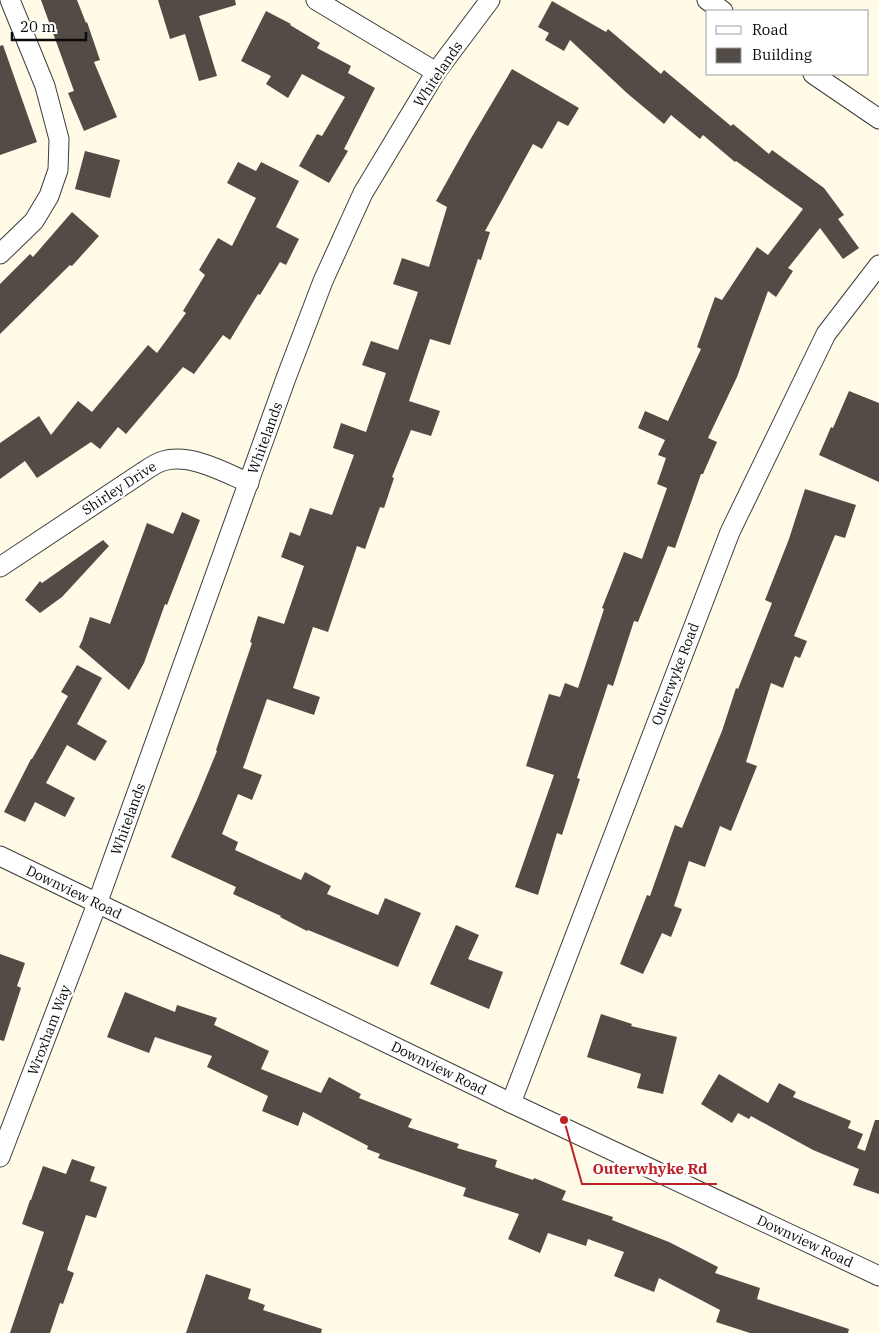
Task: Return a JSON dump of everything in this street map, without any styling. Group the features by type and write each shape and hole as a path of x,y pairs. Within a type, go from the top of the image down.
{"street":[{"path":"0,254 34,221 48,196 58,170 59,139 45,86 10,0"},
{"path":"316,0 436,72"},
{"name":"Whitelands","path":"97,904 286,378 344,234 364,194 436,72 490,0"},
{"path":"707,0 722,10"},
{"path":"814,75 879,119"},
{"name":"Outerwyke Road","path":"511,1103 730,532 826,334 879,265"},
{"name":"Shirley Drive","path":"0,567 161,461 176,458 199,462 248,483"},
{"name":"Downview Road","path":"0,856 511,1103 879,1276"},
{"name":"Wroxham Way","path":"0,1157 97,904"}],"building":[{"path":"41,0 77,0 100,60 94,62 117,117 84,131 68,93 74,91"},
{"path":"158,0 235,0 236,5 199,16 217,76 199,81 185,34 170,39"},
{"path":"552,1 606,32 608,29 661,74 664,70 731,126 733,124 769,154 772,150 824,188 844,215 838,219 859,248 843,259 820,228 788,268 793,271 776,297 768,291 737,377 708,438 717,442 703,474 701,474 675,548 668,546 638,622 634,621 613,686 608,684 577,778 580,779 562,835 557,833 538,895 515,887 554,775 526,766 549,694 560,697 565,683 578,688 604,609 602,608 624,552 642,559 667,488 657,484 666,458 658,455 665,440 638,428 645,411 668,421 701,349 697,347 715,297 722,300 757,247 768,255 803,209 735,162 703,135 700,139 671,115 664,124 628,94 570,40 564,51 545,40 549,33 538,27"},
{"path":"266,11 291,24 320,43 317,48 351,66 348,73 375,88 344,149 348,151 329,183 299,166 317,134 322,136 345,97 302,74 288,98 266,84 271,76 241,61"},
{"path":"3,45 37,142 0,155 0,46"},
{"path":"512,69 579,108 568,126 558,121 542,149 533,144 485,231 490,232 481,260 478,259 450,345 430,339 409,401 440,411 431,436 411,430 392,477 394,478 384,508 380,507 365,549 357,546 328,632 313,627 293,688 320,697 314,715 267,699 243,768 262,775 252,800 238,794 222,834 238,842 235,850 301,880 305,872 331,886 327,894 378,915 385,898 421,913 398,967 307,931 281,916 233,894 236,887 171,857 217,751 252,643 250,642 258,616 284,624 304,566 281,557 290,532 300,536 310,508 332,515 354,455 333,448 341,423 366,432 386,373 362,365 371,341 398,350 418,292 393,284 402,258 429,267 447,207 436,201"},
{"path":"85,151 120,160 110,198 75,189"},
{"path":"238,162 256,171 261,162 299,181 276,227 299,239 286,265 280,262 230,340 223,335 194,374 183,367 126,434 118,427 100,449 91,442 37,478 25,461 0,479 0,443 39,416 51,435 78,401 92,412 148,345 157,353 186,313 183,311 205,275 199,270 218,238 232,246 256,198 227,183"},
{"path":"72,212 99,236 72,266 70,265 0,334 0,284 30,254 33,257"},
{"path":"849,391 879,403 879,482 819,455"},
{"path":"805,489 856,505 845,538 835,535 794,636 807,641 800,658 795,656 783,688 771,683 746,762 757,766 731,831 720,826 705,867 689,861 674,906 682,909 671,937 662,933 643,974 620,964 647,895 650,896 675,825 682,828 722,731 736,688 738,689 772,603 765,600 789,539"},
{"path":"182,512 200,520 167,605 165,604 144,663 129,690 79,647 90,617 110,624 147,523 173,534"},
{"path":"103,540 109,546 62,597 40,613 25,600 40,581 42,583"},
{"path":"77,665 102,678 77,724 107,741 95,761 67,745 46,783 75,798 65,817 35,802 25,822 4,812 31,759 68,696 61,692"},
{"path":"456,925 479,935 468,959 503,972 489,1009 430,984"},
{"path":"0,954 25,963 17,986 21,988 4,1041 0,1040"},
{"path":"125,992 175,1012 177,1005 217,1018 214,1025 269,1051 261,1069 321,1093 329,1077 361,1094 359,1098 412,1119 408,1127 459,1144 457,1148 497,1160 495,1167 533,1180 534,1178 566,1191 562,1200 613,1217 612,1220 669,1242 718,1267 715,1273 760,1288 757,1299 849,1329 848,1333 750,1333 716,1322 720,1310 659,1278 654,1292 614,1276 624,1252 588,1239 586,1246 548,1233 540,1253 508,1239 519,1214 463,1196 466,1188 378,1158 380,1154 367,1149 368,1146 303,1112 298,1126 262,1111 268,1096 207,1067 212,1056 155,1037 149,1053 107,1037"},
{"path":"601,1014 632,1024 631,1026 677,1037 663,1094 637,1088 641,1074 587,1057"},
{"path":"719,1074 768,1103 779,1083 796,1092 793,1097 851,1121 848,1128 863,1134 857,1148 865,1151 875,1120 879,1120 879,1194 853,1185 859,1169 813,1150 751,1116 749,1119 738,1113 732,1123 701,1104"},
{"path":"72,1159 95,1167 90,1181 107,1187 96,1218 86,1215 67,1270 74,1273 63,1304 60,1303 50,1333 10,1333 44,1232 22,1224 30,1200 43,1166 66,1174"},
{"path":"206,1274 251,1289 248,1299 265,1305 263,1310 322,1329 321,1333 186,1333"}],"place":[{"name":"Outerwhyke Rd","path":"564,1120"}]}
